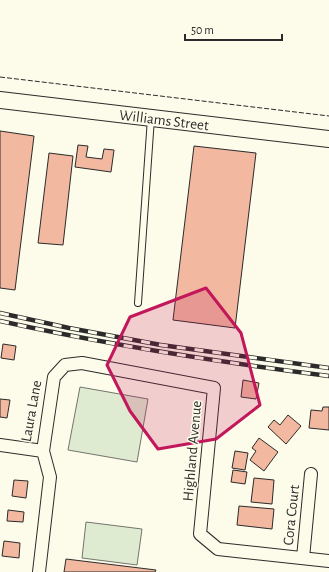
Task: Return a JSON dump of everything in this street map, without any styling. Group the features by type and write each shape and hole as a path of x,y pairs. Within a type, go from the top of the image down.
{"street":[{"name":"Williams Street","path":"0,100 329,139"},
{"name":"Highland Avenue","path":"65,364 82,363 214,388 200,534 218,549 329,561"},
{"name":"Laura Lane","path":"0,445 43,451 54,377 65,364"},
{"path":"39,572 50,477 43,451"},
{"name":"Cora Court","path":"303,558 311,474"}],"lane":[{"path":"138,304 151,118"}],"highlighted area":[{"path":"206,288 241,333 260,405 216,439 158,449 130,411 107,365 130,317"}],"green space":[{"path":"80,387 148,399 137,462 68,450"},
{"path":"86,522 142,529 137,565 82,558"}],"building":[{"path":"0,131 34,136 15,290 0,288"},
{"path":"78,145 88,146 86,157 102,159 104,149 114,150 111,172 75,167"},
{"path":"194,146 256,153 235,328 173,320"},
{"path":"49,153 73,156 63,245 38,243"},
{"path":"3,344 16,346 14,360 1,358"},
{"path":"243,380 259,383 256,399 241,397"},
{"path":"0,399 10,400 7,418 0,417"},
{"path":"323,407 329,407 329,430 309,428 311,410 322,411"},
{"path":"288,415 301,426 286,444 268,427 274,420 280,425"},
{"path":"259,438 278,452 264,471 250,460 256,451 252,448"},
{"path":"235,451 248,453 245,470 232,468"},
{"path":"233,470 247,472 245,484 231,482"},
{"path":"254,478 274,480 272,504 251,502"},
{"path":"14,480 28,481 26,498 12,496"},
{"path":"239,506 274,509 272,529 237,525"},
{"path":"8,510 24,512 23,522 7,521"},
{"path":"4,541 20,543 19,558 2,556"},
{"path":"66,559 156,570 155,572 64,572"}],"railway":[{"path":"0,313 69,328 161,345 329,368"},
{"path":"0,321 82,338 164,352 329,376"}],"fence":[{"path":"0,77 329,116"}]}
